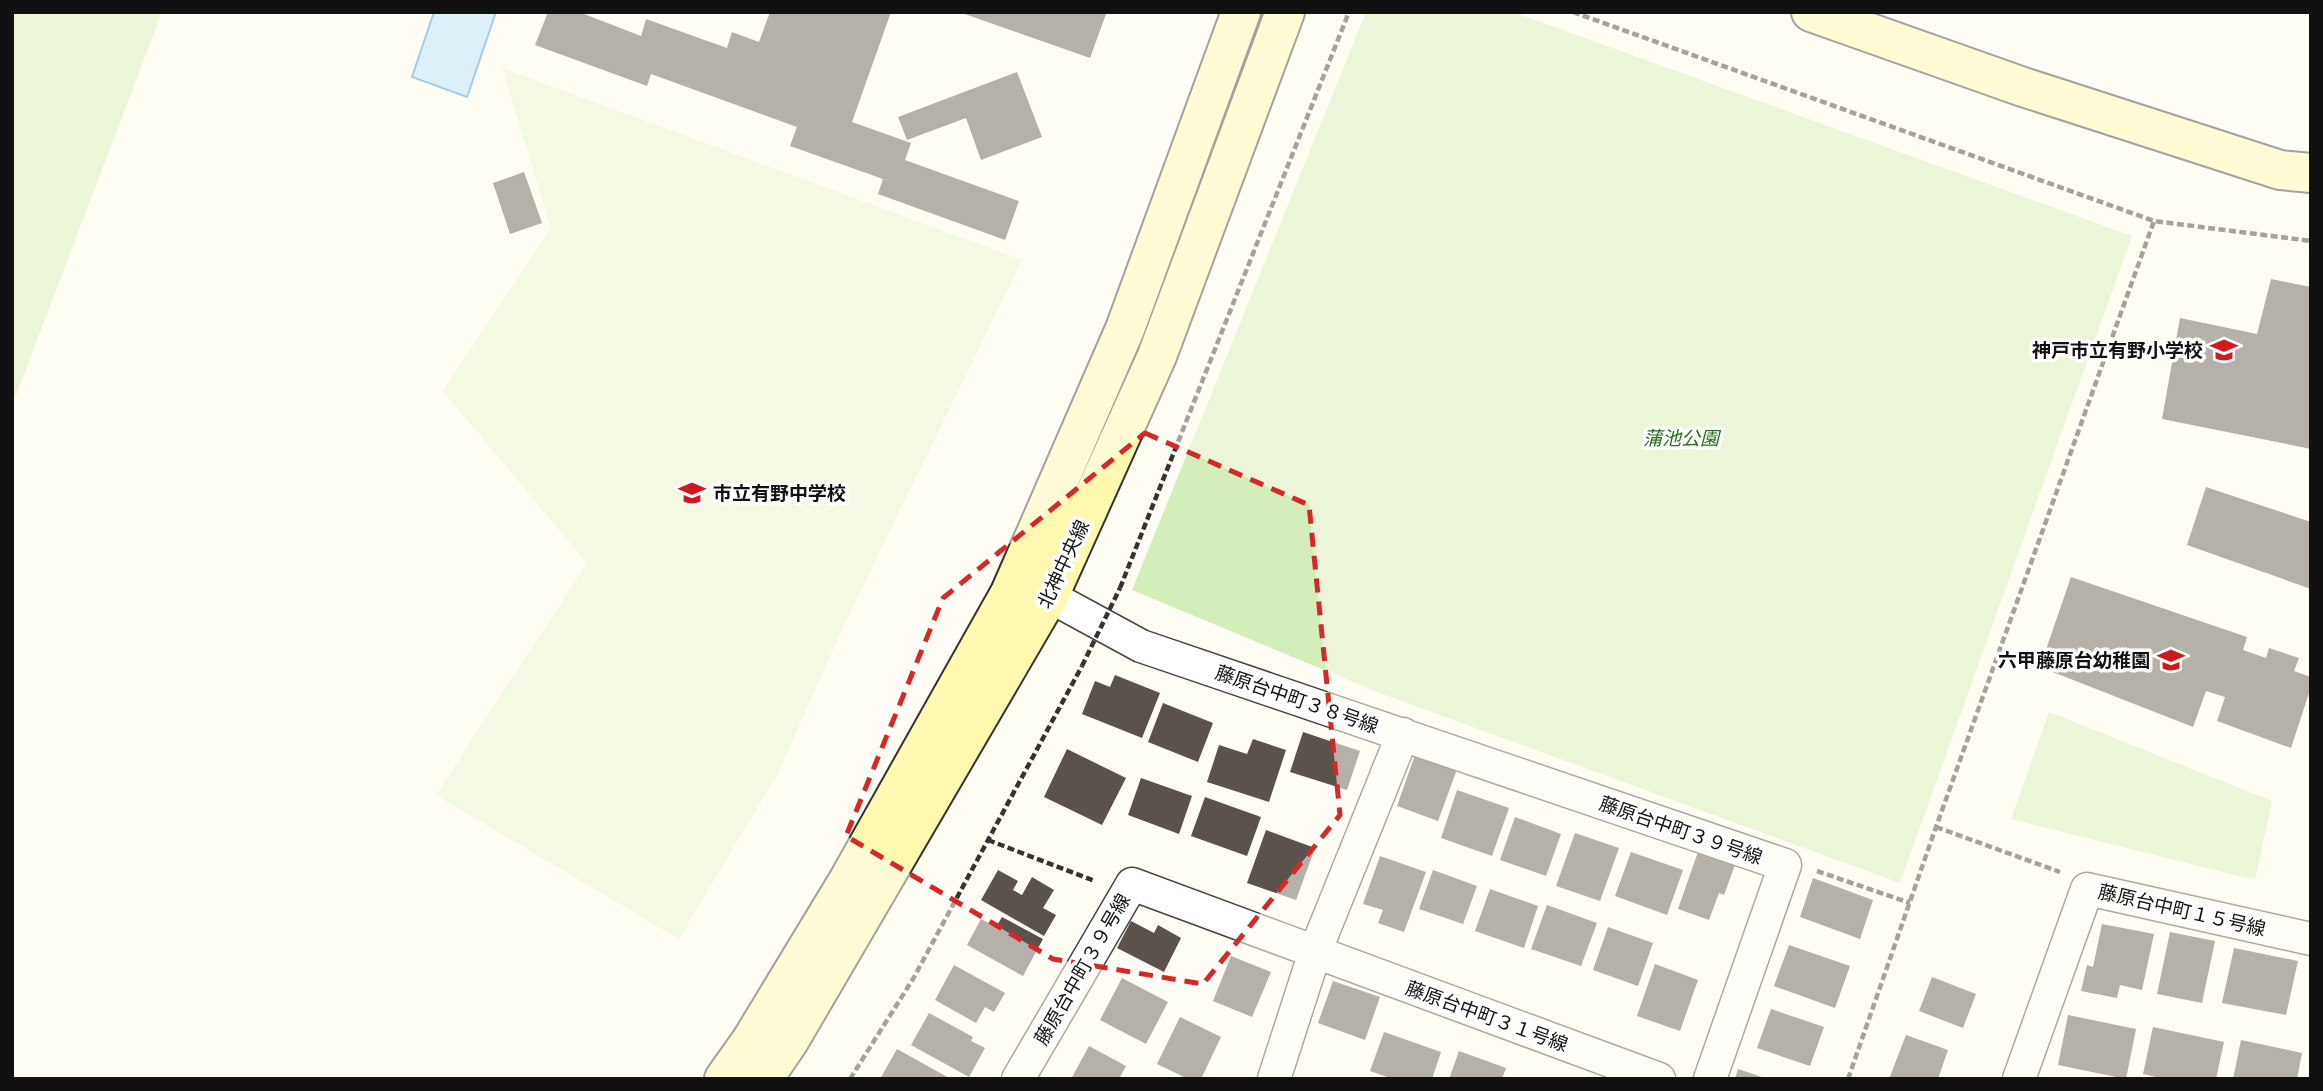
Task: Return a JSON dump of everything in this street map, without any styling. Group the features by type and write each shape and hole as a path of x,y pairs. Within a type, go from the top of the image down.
{"street":[{"name":"北神中央線","path":"724,1079 751,1041 848,881 1010,593 1125,329 1241,12"},
{"name":"北神中央線","path":"764,1079 1049,596 1157,356 1285,12"},
{"path":"1811,12 2023,87 2267,166 2311,173"},
{"name":"藤原台中町３８号線","path":"1049,596 1141,646 1403,734 1315,952 1274,1079"},
{"name":"藤原台中町３９号線","path":"1403,734 1785,865 1710,1079"},
{"name":"藤原台中町３９号線","path":"1018,1079 1132,884 1315,952"},
{"name":"藤原台中町１５号線","path":"2019,1079 2087,889 2311,939"},
{"name":"藤原台中町３１号線","path":"1315,952 1659,1079"}],"path":[{"path":"850,1079 913,979 1082,666 1121,588 1349,12"},
{"path":"1573,12 2154,222 2311,241"},
{"path":"1849,1079 1936,827 2154,222"},
{"path":"1936,827 2068,875 2087,889"},
{"path":"988,840 1126,895"},
{"path":"1785,865 1799,865 1910,903"}],"highlighted area":[{"path":"1145,433 1309,505 1340,815 1203,984 1053,959 846,836 943,598"}],"green space":[{"path":"12,12 162,12 12,406"},
{"name":"蒲池公園","path":"1366,12 1513,12 2132,236 1900,883 1377,692 1132,590"},
{"path":"502,68 1022,260 844,625 778,773 679,939 436,795 587,563 443,391 551,228"},
{"path":"2049,712 2272,801 2255,880 2011,819"}],"water":[{"path":"434,12 496,12 467,97 412,77"}],"building":[{"path":"548,12 579,12 641,36 646,19 727,48 732,32 759,42 770,12 891,12 852,122 911,143 905,160 1019,201 1005,240 878,194 883,179 790,146 797,127 651,74 647,86 535,45"},
{"path":"962,13 1106,14 1090,58"},
{"path":"1017,72 1042,137 981,160 966,118 907,140 898,117"},
{"path":"524,172 542,223 510,234 493,183"},
{"path":"2271,279 2311,287 2311,449 2162,419 2180,318 2257,334"},
{"path":"2206,487 2311,522 2311,589 2187,545"},
{"path":"2071,577 2247,637 2243,650 2266,658 2269,648 2299,658 2294,671 2311,677 2311,687 2291,748 2217,721 2225,697 2206,691 2193,727 2040,667"},
{"path":"1115,675 1160,693 1142,738 1082,714 1095,681 1110,687"},
{"path":"1163,703 1213,723 1198,762 1148,742"},
{"path":"1303,732 1360,751 1347,790 1290,772"},
{"path":"1253,739 1286,750 1269,802 1207,782 1219,745 1247,754"},
{"path":"1067,749 1126,778 1102,825 1044,797"},
{"path":"1417,749 1459,764 1438,821 1397,806"},
{"path":"1141,778 1192,796 1179,834 1128,815"},
{"path":"1457,790 1509,808 1492,856 1441,838"},
{"path":"1205,797 1261,817 1247,856 1191,836"},
{"path":"1515,817 1561,834 1546,876 1500,860"},
{"path":"1266,830 1315,848 1296,900 1247,883"},
{"path":"1575,833 1619,848 1600,901 1556,886"},
{"path":"1699,849 1736,862 1724,895 1719,893 1709,920 1678,909"},
{"path":"1631,852 1683,870 1667,915 1615,896"},
{"path":"1380,856 1426,872 1404,932 1378,923 1383,910 1363,904"},
{"path":"998,870 1018,881 1013,890 1022,895 1032,877 1054,890 1043,908 1056,915 1044,936 981,900"},
{"path":"1433,870 1477,886 1463,924 1419,909"},
{"path":"1813,878 1873,900 1860,939 1800,917"},
{"path":"1490,889 1538,906 1524,948 1475,931"},
{"path":"1547,905 1597,923 1581,966 1531,949"},
{"path":"1002,917 1043,939 1023,976 967,945 981,919 996,927"},
{"path":"1131,921 1154,933 1158,925 1181,938 1164,972 1117,948"},
{"path":"2102,924 2154,934 2142,990 2120,985 2117,998 2081,991 2087,965 2093,967"},
{"path":"1608,927 1653,943 1638,986 1593,970"},
{"path":"2170,932 2215,941 2202,1003 2157,994"},
{"path":"1789,945 1850,966 1835,1008 1774,986"},
{"path":"2234,948 2298,961 2286,1015 2222,1003"},
{"path":"1231,956 1271,972 1252,1017 1213,1001"},
{"path":"1655,964 1698,980 1680,1031 1637,1016"},
{"path":"954,965 1005,993 994,1012 985,1007 976,1023 935,1000"},
{"path":"1932,977 1976,994 1963,1028 1919,1011"},
{"path":"1122,978 1168,1002 1146,1044 1100,1020"},
{"path":"1333,981 1380,997 1365,1040 1318,1023"},
{"path":"1771,1009 1824,1027 1810,1066 1757,1048"},
{"path":"929,1013 973,1037 971,1041 985,1048 969,1077 911,1045"},
{"path":"2068,1015 2136,1029 2126,1079 2058,1065"},
{"path":"1180,1017 1221,1037 1201,1079 1188,1079 1157,1064"},
{"path":"2153,1027 2224,1042 2216,1079 2164,1079 2143,1074"},
{"path":"1384,1032 1441,1052 1432,1079 1393,1079 1370,1071"},
{"path":"1906,1035 1948,1050 1938,1079 1889,1079"},
{"path":"2241,1040 2302,1053 2297,1079 2233,1079"},
{"path":"1089,1046 1126,1066 1119,1079 1071,1079"},
{"path":"897,1049 951,1079 880,1079"},
{"path":"1459,1051 1506,1068 1502,1079 1449,1079"},
{"path":"1738,1069 1765,1078 1765,1079 1735,1079"}],"place":[{"name":"神戸市立有野小学校","path":"2224,350"},
{"name":"市立有野中学校","path":"692,493"},
{"name":"六甲藤原台幼稚園","path":"2171,660"}]}
